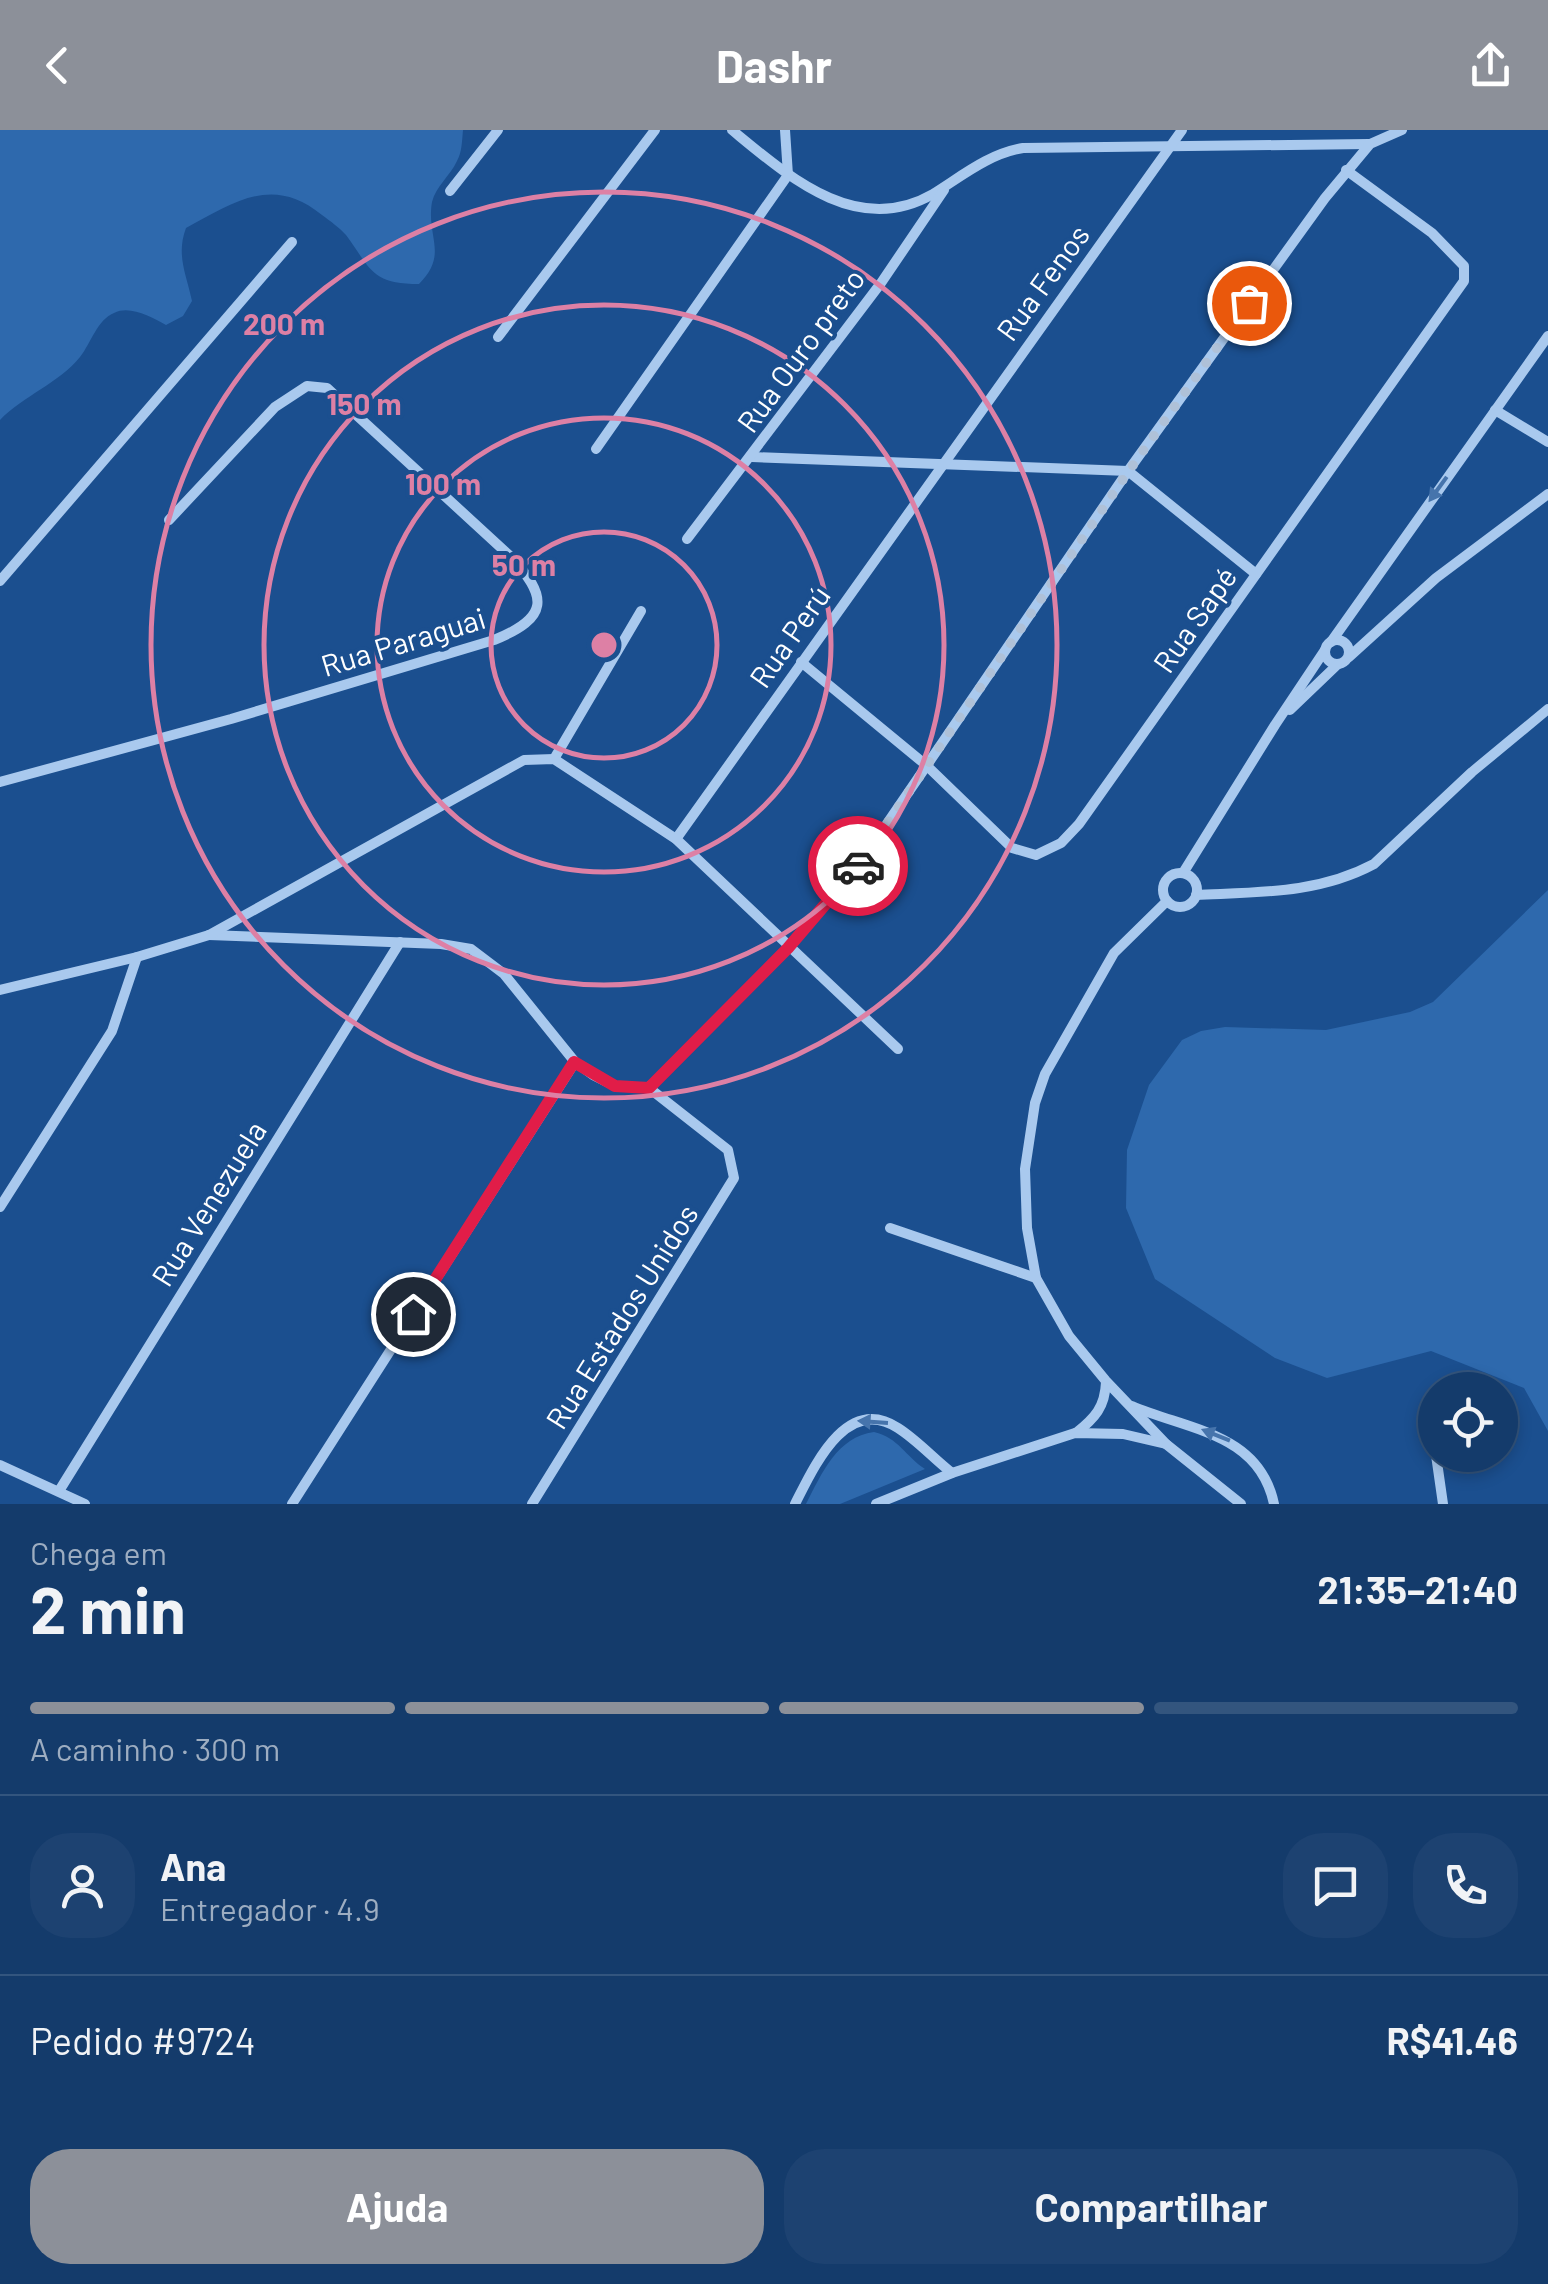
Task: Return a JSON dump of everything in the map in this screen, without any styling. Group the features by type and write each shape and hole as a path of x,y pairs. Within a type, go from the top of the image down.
{"street":[{"path":"450,191 498,130"},
{"path":"498,337 655,130"},
{"path":"732,130 819,195 844,205 867,208 920,201 1010,150 1370,144 1402,130"},
{"path":"596,449 788,175 786,130"},
{"name":"Rua Fenos","path":"943,463 1182,130"},
{"path":"210,935 276,935 471,949 504,974 574,1062 615,1086 649,1088 788,948 858,866 1128,472 1346,170 1370,144"},
{"name":"Rua Sapé","path":"926,765 1012,848 1036,855 1048,852 1078,824 1464,281 1464,266 1450,248 1346,170"},
{"name":"Rua Ouro preto","path":"687,539 881,282 947,185"},
{"path":"0,581 292,242"},
{"path":"1183,874 1328,646 1548,336"},
{"name":"Rua Paraguai","path":"0,782 231,719 494,640 534,618 538,604 535,585 510,556 327,388 306,386 275,407 170,520"},
{"path":"1495,410 1548,442"},
{"path":"752,457 1128,472 1256,574"},
{"name":"Rua Perú","path":"676,839 943,463"},
{"path":"1275,725 1436,578 1548,494"},
{"path":"554,759 641,611"},
{"path":"1328,646 1345,643 1349,656"},
{"path":"1328,646 1328,660 1337,665"},
{"path":"801,662 926,765"},
{"path":"1196,895 1194,882 1183,874 1165,881 1167,901 1187,906 1196,895 1302,890 1356,874 1374,864 1472,772 1548,708"},
{"path":"0,990 210,935 524,760 554,759 676,839 898,1049"},
{"path":"1167,901 1114,954 1045,1074 1035,1103 1024,1168 1027,1228 1036,1278 1070,1336 1166,1444 1240,1504"},
{"name":"Rua Venezuela","path":"60,1490 400,942"},
{"path":"0,1207 112,1031 137,957"},
{"path":"292,1504 574,1062"},
{"name":"Rua Estados Unidos","path":"532,1504 734,1178 728,1150 649,1088"},
{"path":"890,1228 1036,1278"},
{"path":"1076,1433 1102,1407 1106,1381"},
{"path":"1126,1403 1227,1438 1258,1464 1274,1504"},
{"path":"795,1504 832,1440 857,1420 880,1420 894,1425 952,1474"},
{"path":"876,1504 1076,1433 1123,1434 1166,1444"},
{"path":"0,1465 85,1504"},
{"path":"1439,1472 1444,1504"}],"shaded area":[{"path":"0,130 463,130 459,158 432,202 435,254 419,284 381,277 367,265 344,232 304,203 271,194 238,201 186,228 182,256 192,301 183,316 166,325 134,311 108,316 71,366 0,420"},
{"path":"1548,890 1548,1431 1524,1388 1518,1386 1518,1372 1484,1372 1431,1351 1327,1378 1275,1358 1155,1279 1126,1208 1127,1150 1149,1085 1182,1040 1201,1031 1225,1027 1326,1030 1410,1012 1433,1002"},
{"path":"874,1432 896,1443 925,1469 840,1504 806,1504 840,1449 861,1435"}],"way so far":[{"path":"858,866 1249,303"}],"route":[{"path":"413,1314 574,1062 615,1086 649,1088 788,948 858,866"}]}
